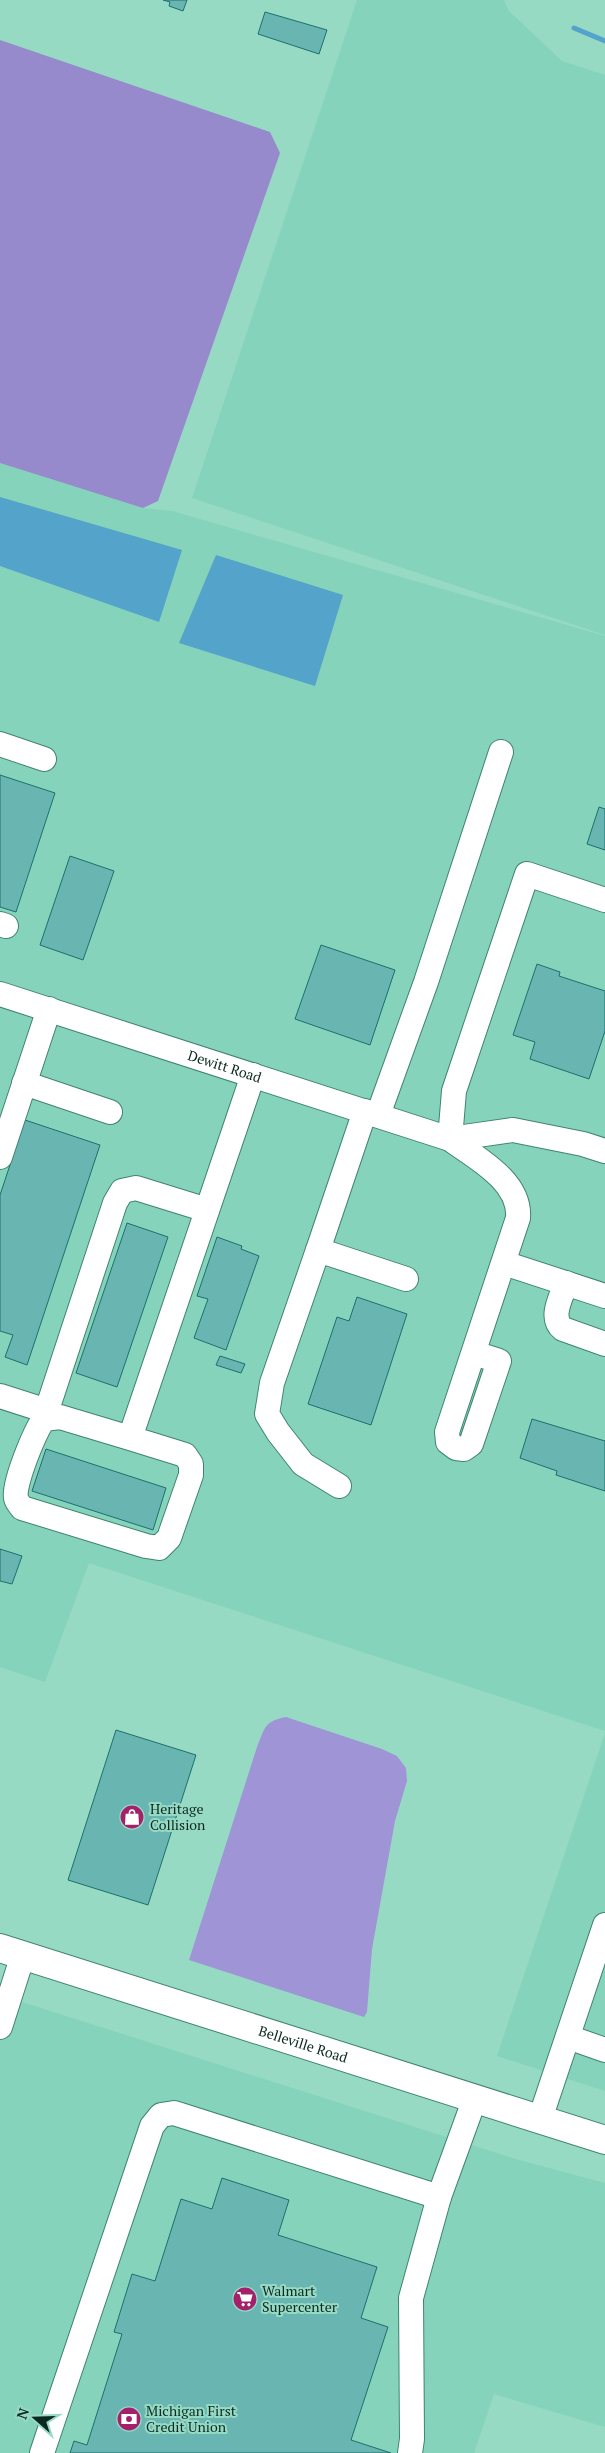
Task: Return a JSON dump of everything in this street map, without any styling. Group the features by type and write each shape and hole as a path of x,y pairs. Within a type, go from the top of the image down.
{"main road":[{"name":"Belleville Road","path":"6,1952 605,2140"}],"street":[{"path":"0,744 44,759"},
{"path":"339,1486 303,1464 267,1414 272,1383 318,1250 426,982 501,752"},
{"path":"450,1139 454,1091 527,874 605,900"},
{"name":"Dewitt Road","path":"0,994 450,1139"},
{"path":"0,1157 49,1010"},
{"path":"130,1438 253,1075"},
{"path":"24,1083 110,1112"},
{"path":"450,1139 513,1130 583,1144 605,1151"},
{"path":"450,1139 495,1172 514,1194 519,1206 518,1218 474,1352"},
{"path":"0,1396 46,1415 60,1417 185,1455 191,1464 191,1475 169,1538 159,1548 146,1546 22,1508 16,1498 18,1483 36,1431 46,1415 115,1203 122,1191 136,1188 207,1210"},
{"path":"318,1250 406,1279"},
{"path":"504,1262 605,1296"},
{"path":"566,1283 555,1318 557,1324 563,1329 605,1344"},
{"path":"540,2119 605,1925"},
{"path":"0,2027 6,1952"},
{"path":"568,2037 605,2050"},
{"path":"410,2453 412,2439 411,2298 439,2197 475,2098"},
{"path":"42,2453 152,2126 161,2115 174,2113 439,2197"}],"shaded area":[{"path":"357,0 504,0 508,10 562,61 605,75 605,635 192,498"},
{"path":"0,40 270,132 280,153 158,501 143,508 0,463"},
{"path":"0,463 143,508 172,511 605,636 605,1731 89,1563 45,1682 0,1667"},
{"path":"286,1717 382,1749 397,1756 406,1768 407,1781 395,1821 372,1949 367,2012 364,2017 189,1960 257,1747 266,1726 273,1721"},
{"path":"605,1733 605,2091 497,2056"},
{"path":"0,1995 519,2160 605,2183 605,2427 494,2394 474,2453 0,2453"}],"water":[{"path":"0,497 182,550 159,622 0,566"},
{"path":"216,555 343,595 315,686 179,643"}],"building":[{"path":"163,0 187,0 183,11 169,6 170,2"},
{"path":"265,12 327,30 319,54 258,34"},
{"path":"0,775 55,793 16,912 0,907"},
{"path":"599,807 605,809 605,850 587,844"},
{"path":"70,856 114,871 83,960 40,945"},
{"path":"321,945 395,970 370,1045 295,1019"},
{"path":"537,964 560,972 559,976 605,991 605,1031 589,1079 530,1059 535,1042 513,1035"},
{"path":"25,1120 100,1145 27,1365 5,1357 13,1335 0,1331 0,1195"},
{"path":"127,1223 168,1237 117,1387 76,1373"},
{"path":"217,1237 242,1246 241,1249 259,1256 226,1350 194,1338 208,1299 197,1296"},
{"path":"357,1297 407,1314 371,1425 308,1404 337,1317 349,1321"},
{"path":"220,1356 245,1364 241,1373 216,1365"},
{"path":"532,1419 605,1441 605,1491 556,1475 557,1471 520,1458"},
{"path":"46,1449 166,1488 153,1530 32,1491"},
{"path":"0,1549 22,1556 12,1584 0,1581"},
{"name":"Heritage Collision","path":"116,1730 196,1755 148,1905 68,1880"},
{"name":"Walmart Supercenter","path":"222,2178 289,2200 278,2235 377,2267 361,2318 388,2327 351,2440 391,2453 70,2453 74,2441 87,2445 122,2334 114,2332 132,2274 155,2281 181,2199 212,2209"}],"waterway":[{"path":"574,28 605,41"}],"place":[{"name":"Heritage Collision","path":"132,1817"},
{"name":"Walmart Supercenter","path":"245,2299"},
{"name":"Michigan First Credit Union","path":"129,2419"}]}
